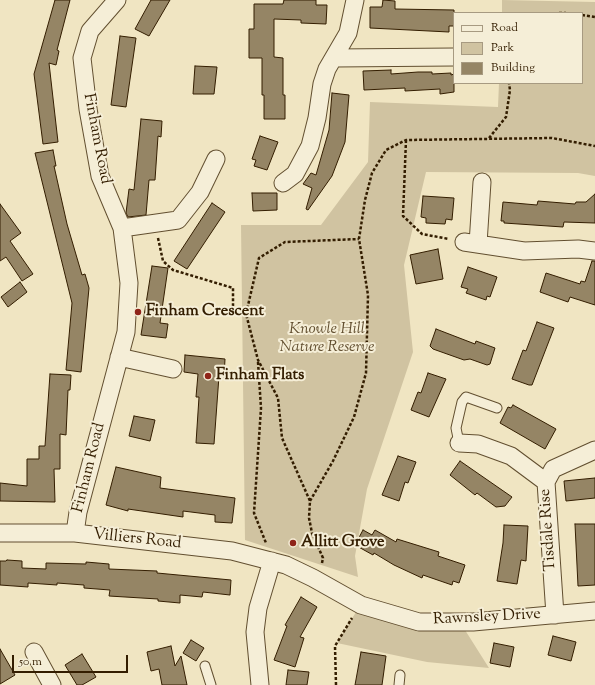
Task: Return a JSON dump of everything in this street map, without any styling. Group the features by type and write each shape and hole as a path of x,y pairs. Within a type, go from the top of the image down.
{"street":[{"name":"Finham Road","path":"75,533 78,512 126,332 129,283 122,228 100,176 88,109 82,58 90,31 117,0"},
{"path":"282,183 295,174 310,146 317,118 322,84 328,69 348,33 354,8 354,0"},
{"path":"335,58 453,57"},
{"path":"122,228 178,220 200,192 216,159"},
{"path":"482,182 471,243 524,251 578,249 595,251"},
{"path":"119,356 173,369"},
{"path":"459,443 478,444 511,456 546,482"},
{"name":"Tisdale Rise","path":"555,615 546,482 554,469 595,450"},
{"name":"Villiers Road","path":"0,533 75,533 232,551 272,561"},
{"path":"260,685 255,632 258,608 272,561"},
{"name":"Rawnsley Drive","path":"272,561 313,578 360,605 419,622 472,622 595,611"},
{"path":"43,659 52,685"}],"lane":[{"path":"459,443 456,428 462,402 466,397 497,408"},
{"path":"205,666 211,685"},
{"path":"399,685 400,675"}],"path":[{"path":"583,15 595,17"},
{"path":"488,138 506,117 510,90 509,84"},
{"path":"322,563 323,558 312,533 309,518 310,501 333,461 354,416 366,373 368,295 359,239 365,200 372,172 386,150 406,140 488,138 552,138 595,146"},
{"path":"406,140 403,216 422,234 471,243"},
{"path":"156,223 162,262 173,270 233,288 233,313 246,314"},
{"path":"272,561 254,513 260,408 258,360 246,314 259,258 285,242 359,239"},
{"path":"258,360 278,398 282,438 310,501"},
{"path":"315,559 329,567"},
{"path":"336,685 335,646 360,605"}],"green space":[{"name":"Knowle Hill Nature Reserve","path":"502,0 595,2 595,176 578,173 426,172 404,265 413,352 367,489 355,556 358,577 245,540 241,225 321,225 368,162 370,102 498,107 499,84 583,84 583,12 502,12"},
{"path":"356,612 417,630 465,630 489,668 427,662 337,643"}],"building":[{"path":"55,0 70,0 57,50 59,51 56,65 49,63 58,142 43,144 34,74"},
{"path":"151,0 170,0 149,36 135,29"},
{"path":"284,0 316,0 316,5 327,5 326,24 301,23 301,20 274,19 274,57 283,58 283,95 285,95 285,119 264,119 264,95 262,95 262,58 249,58 249,29 254,29 254,4 283,4"},
{"path":"383,0 395,1 395,9 454,10 453,26 449,26 449,32 370,28 370,7 382,7"},
{"path":"120,36 136,38 126,107 111,105"},
{"path":"195,66 217,67 214,94 193,94"},
{"path":"391,70 391,74 418,72 432,72 432,74 451,73 451,75 453,74 454,92 440,94 440,89 405,91 405,88 364,90 363,71"},
{"path":"332,93 349,95 345,142 332,176 308,210 306,209 312,188 303,184 311,173 316,175 329,130"},
{"path":"141,119 162,121 161,137 158,136 155,180 149,180 146,215 128,217 126,213 129,189 134,190"},
{"path":"260,136 278,142 267,170 254,166 256,160 252,159"},
{"path":"53,150 56,166 54,166 67,224 82,275 85,274 89,288 81,372 66,370 72,303 35,153"},
{"path":"252,193 277,193 277,210 253,211"},
{"path":"595,194 595,223 564,222 563,227 504,223 504,221 501,221 503,202 537,205 538,201 575,204 576,202 586,202"},
{"path":"423,196 454,198 452,220 446,219 445,224 426,223 426,218 421,217"},
{"path":"212,203 225,212 187,269 174,261"},
{"path":"0,204 21,233 10,241 33,274 22,281 6,257 0,261"},
{"path":"438,249 443,279 416,284 410,255"},
{"path":"592,261 595,261 595,305 570,297 568,302 540,292 546,273 580,284 581,281 585,282"},
{"path":"152,266 168,268 160,323 168,324 166,338 141,335"},
{"path":"468,267 497,277 490,297 487,296 486,300 466,293 468,289 461,287"},
{"path":"20,282 27,292 8,307 1,297"},
{"path":"537,322 554,328 532,385 529,385 512,379 523,350 526,351"},
{"path":"436,329 475,344 476,341 495,348 490,364 487,365 470,359 464,360 433,349 430,346"},
{"path":"185,355 225,359 224,377 219,376 214,444 196,443 199,397 196,397 198,374 184,372"},
{"path":"428,373 446,379 429,417 411,410 418,392 421,393"},
{"path":"50,374 71,375 70,390 68,390 66,435 60,434 60,469 54,469 55,502 0,501 0,483 27,486 27,459 39,459 39,446 45,446"},
{"path":"513,405 556,429 545,449 500,423 508,407 511,408"},
{"path":"134,416 155,420 150,441 129,436"},
{"path":"398,456 416,462 408,483 405,482 399,501 382,495"},
{"path":"460,461 512,497 505,506 496,507 477,493 475,495 450,475"},
{"path":"116,467 161,477 160,488 235,498 232,523 215,522 215,515 183,511 183,517 128,509 128,511 106,505"},
{"path":"595,478 595,498 566,501 564,481"},
{"path":"575,524 595,524 595,585 578,586"},
{"path":"504,525 528,526 526,561 521,560 517,584 497,581 503,543"},
{"path":"363,530 372,535 375,530 396,542 397,539 439,552 438,556 465,565 459,583 453,581 452,585 423,575 422,578 394,565 374,553 373,555 355,545"},
{"path":"0,561 22,561 22,568 46,569 46,563 86,564 86,562 109,564 109,569 157,571 157,573 231,580 230,595 203,592 202,597 180,595 180,603 158,601 158,599 109,596 110,590 84,588 84,585 28,583 28,587 0,585"},
{"path":"301,597 317,607 300,637 304,638 295,667 274,660 287,626 285,625"},
{"path":"553,636 576,642 571,661 548,655"},
{"path":"191,640 204,648 196,661 183,653"},
{"path":"494,643 514,647 510,667 490,663"},
{"path":"171,646 175,666 181,656 187,685 162,685 159,669 151,671 147,652"},
{"path":"0,649 15,675 0,684"},
{"path":"361,652 386,656 382,685 355,685"},
{"path":"82,654 96,677 82,685 77,685 65,665"},
{"path":"288,670 309,672 307,685 286,685"}],"place":[{"name":"Finham Crescent","path":"138,312"},
{"name":"Finham Flats","path":"208,376"},
{"name":"Allitt Grove","path":"293,543"}]}
